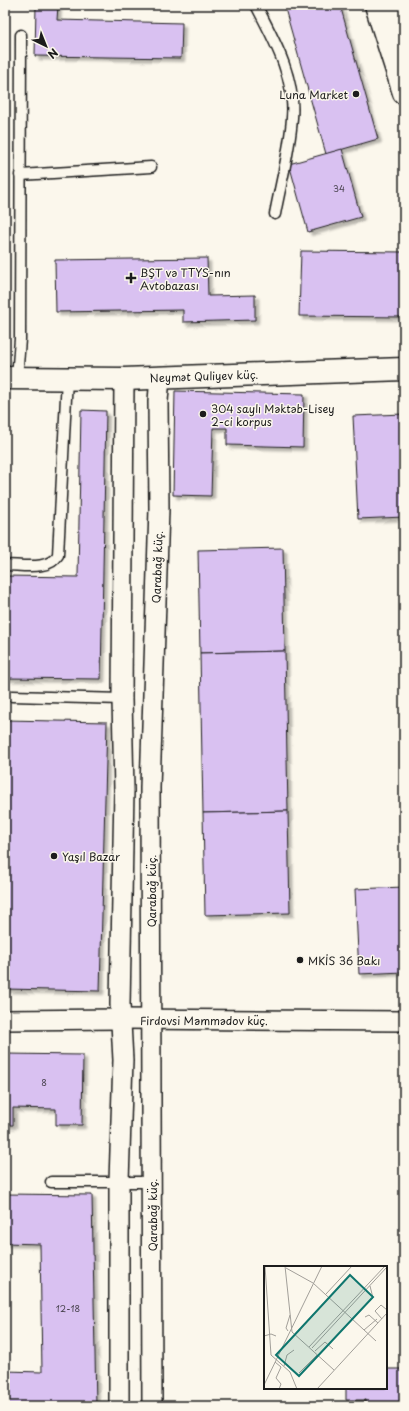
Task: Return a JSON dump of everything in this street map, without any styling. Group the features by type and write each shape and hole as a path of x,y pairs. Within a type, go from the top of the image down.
{"main road":[{"path":"376,5 404,93"},
{"path":"394,5 404,38"},
{"name":"Neymət Quliyev küç.","path":"11,378 124,379 404,370"}],"street":[{"name":"Qarabağ küç.","path":"152,1406 150,788 158,509 158,401 160,377"},
{"path":"119,1406 119,1181 122,1060 121,1019 124,790 122,699 124,379"},
{"name":"Firdovsi Məmmədov küç.","path":"5,1020 121,1019 404,1021"}],"lane":[{"path":"256,5 271,34 285,69 292,98 292,117 275,214"},
{"path":"11,378 20,339 21,35"},
{"path":"20,175 151,167"},
{"path":"5,565 48,565 54,561 58,555 68,378"},
{"path":"12,696 122,699"},
{"path":"50,1182 152,1182"}],"building":[{"path":"36,5 58,5 57,20 182,23 181,58 35,56"},
{"path":"284,5 340,5 378,139 326,154"},
{"path":"342,149 361,217 308,232 289,164"},
{"path":"301,251 404,252 404,317 299,316"},
{"name":"BŞT və TTYS-nın Avtobazası","path":"207,258 208,296 255,295 255,320 183,322 183,310 56,312 55,260"},
{"path":"175,391 304,394 303,447 227,445 227,428 213,428 211,496 173,495"},
{"path":"81,410 106,411 101,679 5,678 5,576 78,577"},
{"path":"404,414 404,517 358,519 353,416"},
{"path":"283,548 285,651 200,653 198,550"},
{"path":"285,651 288,811 203,813 200,653"},
{"name":"Yaşıl Bazar","path":"5,720 107,722 100,991 5,989"},
{"path":"288,811 290,913 205,915 203,813"},
{"path":"404,887 404,972 359,974 355,889"},
{"path":"5,1054 83,1055 82,1125 56,1125 56,1109 13,1108 13,1125 5,1125"},
{"path":"5,1194 92,1195 96,1406 8,1406 5,1403 5,1371 42,1372 40,1244 5,1243"},
{"path":"387,1369 403,1369 402,1406 366,1406 366,1400 346,1400 346,1389 387,1389"}],"place":[{"name":"Luna Market","path":"356,94"},
{"name":"BŞT və TTYS-nın Avtobazası","path":"131,278"},
{"name":"304 saylı Məktəb-Lisey 2-ci korpus","path":"203,414"},
{"name":"Yaşıl Bazar","path":"54,856"},
{"name":"MKİS 36 Bakı","path":"300,960"}]}
